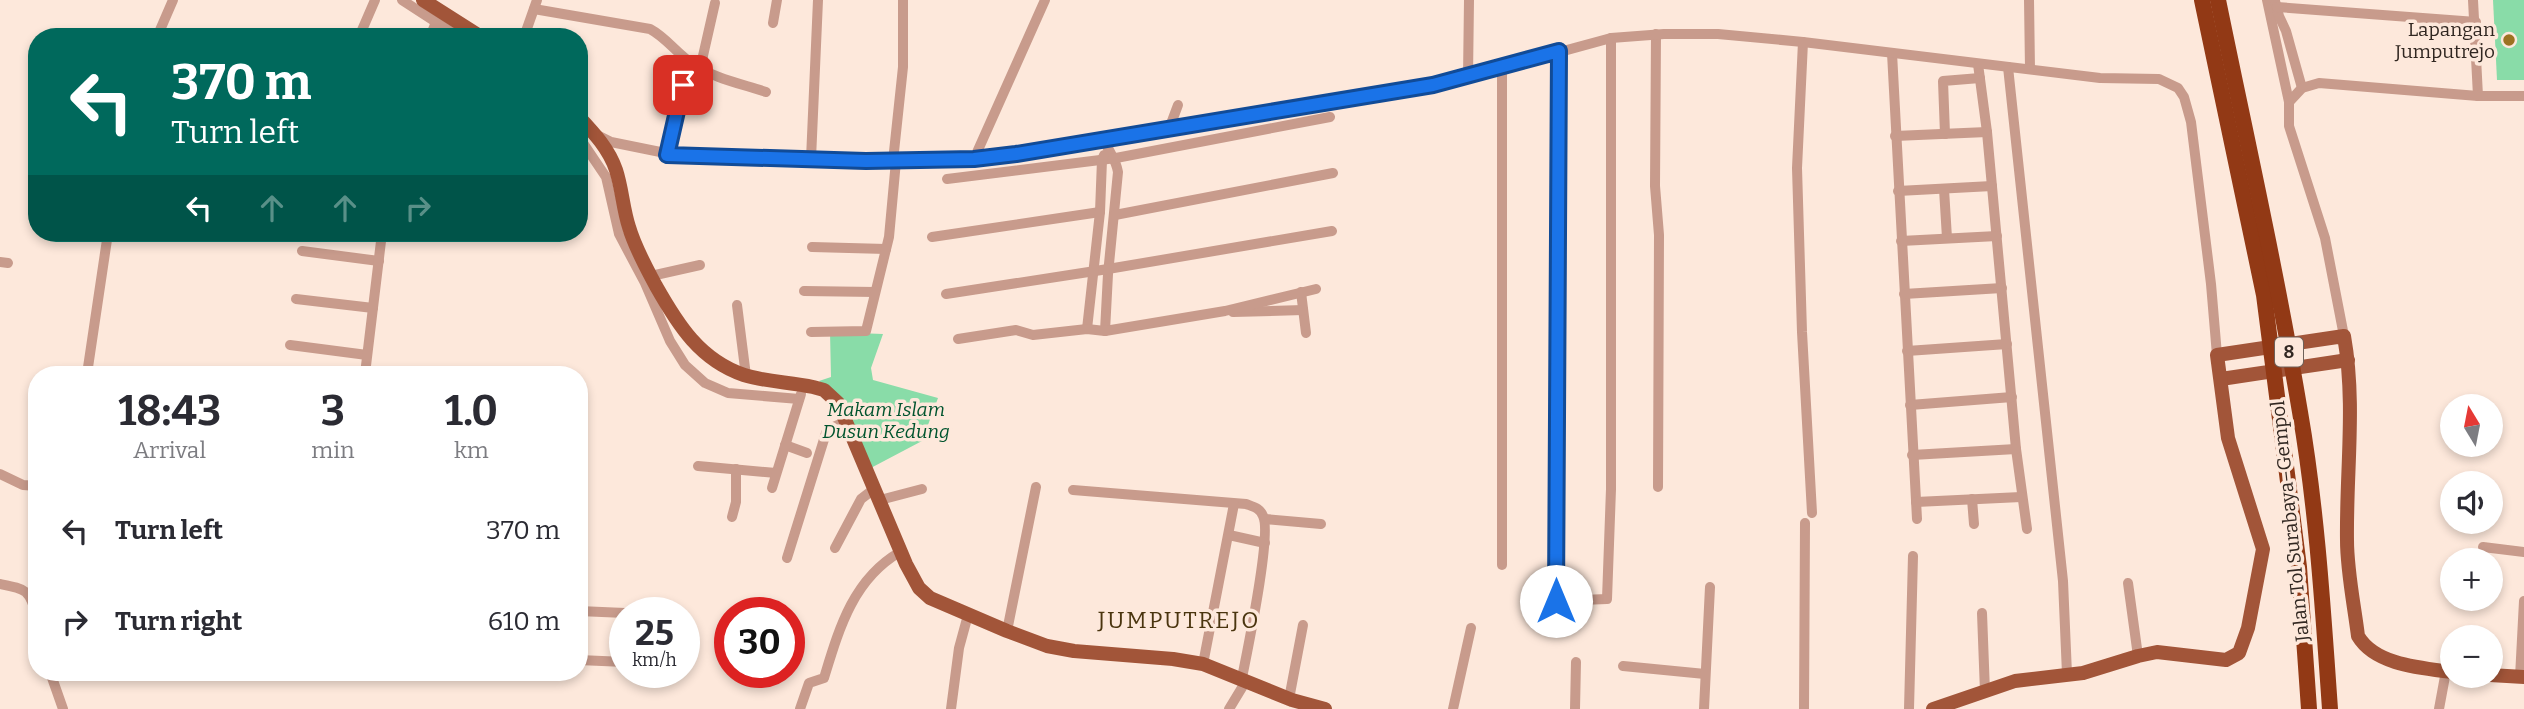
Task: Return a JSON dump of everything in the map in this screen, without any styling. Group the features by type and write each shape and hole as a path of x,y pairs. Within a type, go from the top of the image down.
{"highway":[{"name":"Jalan Tol Surabaya–Gempol","path":"2202,0 2264,295 2300,567 2309,709"},
{"name":"Jalan Tol Surabaya–Gempol","path":"2218,0 2301,415 2319,563 2330,709"}],"main road":[{"path":"423,0 467,28"},
{"path":"588,127 605,146 616,169 618,205 650,276 678,325 700,350 726,367 801,393 828,393 838,403 842,423 896,554 925,594 967,620 1059,649 1203,664 1291,703 1325,709"},
{"path":"1933,709 2015,681 2094,671 2157,652 2226,660 2239,653 2244,645 2263,549 2228,438 2217,355 2344,336 2351,407 2347,542 2358,636 2365,648 2378,656 2440,670"},
{"path":"2221,379 2348,360"},
{"path":"2503,676 2522,677"}],"street":[{"path":"161,28 173,0"},
{"path":"363,28 376,0"},
{"path":"402,0 445,28"},
{"path":"773,23 777,0"},
{"path":"811,159 818,0"},
{"path":"811,331 866,331 886,249 904,56 903,0"},
{"path":"974,159 1045,0"},
{"path":"1468,77 1469,0"},
{"path":"2029,0 2030,69"},
{"path":"2473,0 2478,96"},
{"path":"700,69 715,3"},
{"path":"2278,3 2476,22"},
{"path":"2278,3 2289,16 2287,31 2302,88"},
{"path":"2278,3 2290,126 2325,238 2344,336"},
{"path":"527,28 536,4 650,29 661,35 700,69 766,92"},
{"path":"434,28 436,22"},
{"path":"594,134 611,142 667,155 895,161 1107,152 1169,129 1382,94 1468,77 1611,38 1656,34 1718,34 1803,41 2101,78 2160,79 2178,88 2184,97 2197,161 2217,355"},
{"path":"1656,34 1656,186 1659,235 1658,487"},
{"path":"1559,51 1556,601 1607,600 1611,489 1611,38"},
{"path":"1803,41 1797,168 1808,518 1804,709"},
{"path":"1892,53 1917,519"},
{"path":"667,155 689,62"},
{"path":"1978,64 2026,529"},
{"path":"1502,67 1502,565"},
{"path":"2008,67 2062,570 2067,674"},
{"path":"1945,134 1944,81 1980,78"},
{"path":"2289,102 2302,88 2328,83 2478,96 2524,96"},
{"path":"1169,129 1178,105"},
{"path":"947,179 1330,117"},
{"path":"1895,136 1987,132"},
{"path":"588,150 606,177 618,205 619,234 645,283 670,341 692,373 716,390 728,394 801,393 772,488"},
{"path":"1087,329 1107,152"},
{"path":"1105,331 1108,270 1118,184 1107,152"},
{"path":"1115,215 1333,173"},
{"path":"1898,191 1992,186"},
{"path":"1944,189 1947,238"},
{"path":"932,237 1100,212"},
{"path":"946,294 1093,270 1108,270 1332,231"},
{"path":"1901,241 1997,236"},
{"path":"88,366 107,242"},
{"path":"366,366 381,242"},
{"path":"812,247 886,249"},
{"path":"302,251 379,261"},
{"path":"650,276 700,265"},
{"path":"1904,294 2002,288"},
{"path":"958,339 1016,330 1033,335 1087,329 1105,331 1225,311 1316,289"},
{"path":"804,291 875,292"},
{"path":"1301,292 1306,333"},
{"path":"296,299 373,308"},
{"path":"737,305 746,376"},
{"path":"1225,311 1241,313 1303,310"},
{"path":"1907,351 2007,344"},
{"path":"290,345 367,355"},
{"path":"1910,405 2012,397"},
{"path":"787,558 826,433 842,423"},
{"path":"785,445 807,453"},
{"path":"1912,455 2017,449"},
{"path":"698,466 776,472"},
{"path":"732,517 736,502 736,468"},
{"path":"0,474 28,485"},
{"path":"1007,631 1036,487"},
{"path":"835,548 872,494 922,489"},
{"path":"1073,490 1234,504 1256,508 1265,519 1265,543 1243,683 1229,709"},
{"path":"1916,502 2021,497"},
{"path":"1972,499 1974,524"},
{"path":"1203,664 1234,504"},
{"path":"1265,519 1321,524"},
{"path":"1229,535 1265,543"},
{"path":"2483,547 2524,552"},
{"path":"800,709 810,683 824,678 842,621 862,584 896,554"},
{"path":"1909,709 1913,556"},
{"path":"2127,583 2138,656"},
{"path":"0,584 24,589 28,594"},
{"path":"1704,709 1710,587"},
{"path":"2522,677 2524,601"},
{"path":"588,611 609,612"},
{"path":"1982,612 1985,692"},
{"path":"951,709 967,620"},
{"path":"1291,703 1303,625"},
{"path":"1453,709 1471,628"},
{"path":"588,660 609,661"},
{"path":"1575,709 1576,662"},
{"path":"1623,666 1705,674"},
{"path":"53,681 63,709"},
{"path":"2439,709 2445,688"}],"green space":[{"name":"Lapangan Jumputrejo","path":"2493,0 2524,0 2524,80 2497,80"},
{"name":"Makam Islam Dusun Kedung","path":"830,332 883,334 871,368 873,380 938,398 922,441 867,470 832,390 819,381 831,377"}],"place":[{"name":"Lapangan Jumputrejo","path":"2509,40"}],"district":[{"name":"JUMPUTREJO","path":"1179,620"}],"route":[{"path":"683,85 667,155 846,161 974,159 1433,85 1559,51 1556,601"}]}
